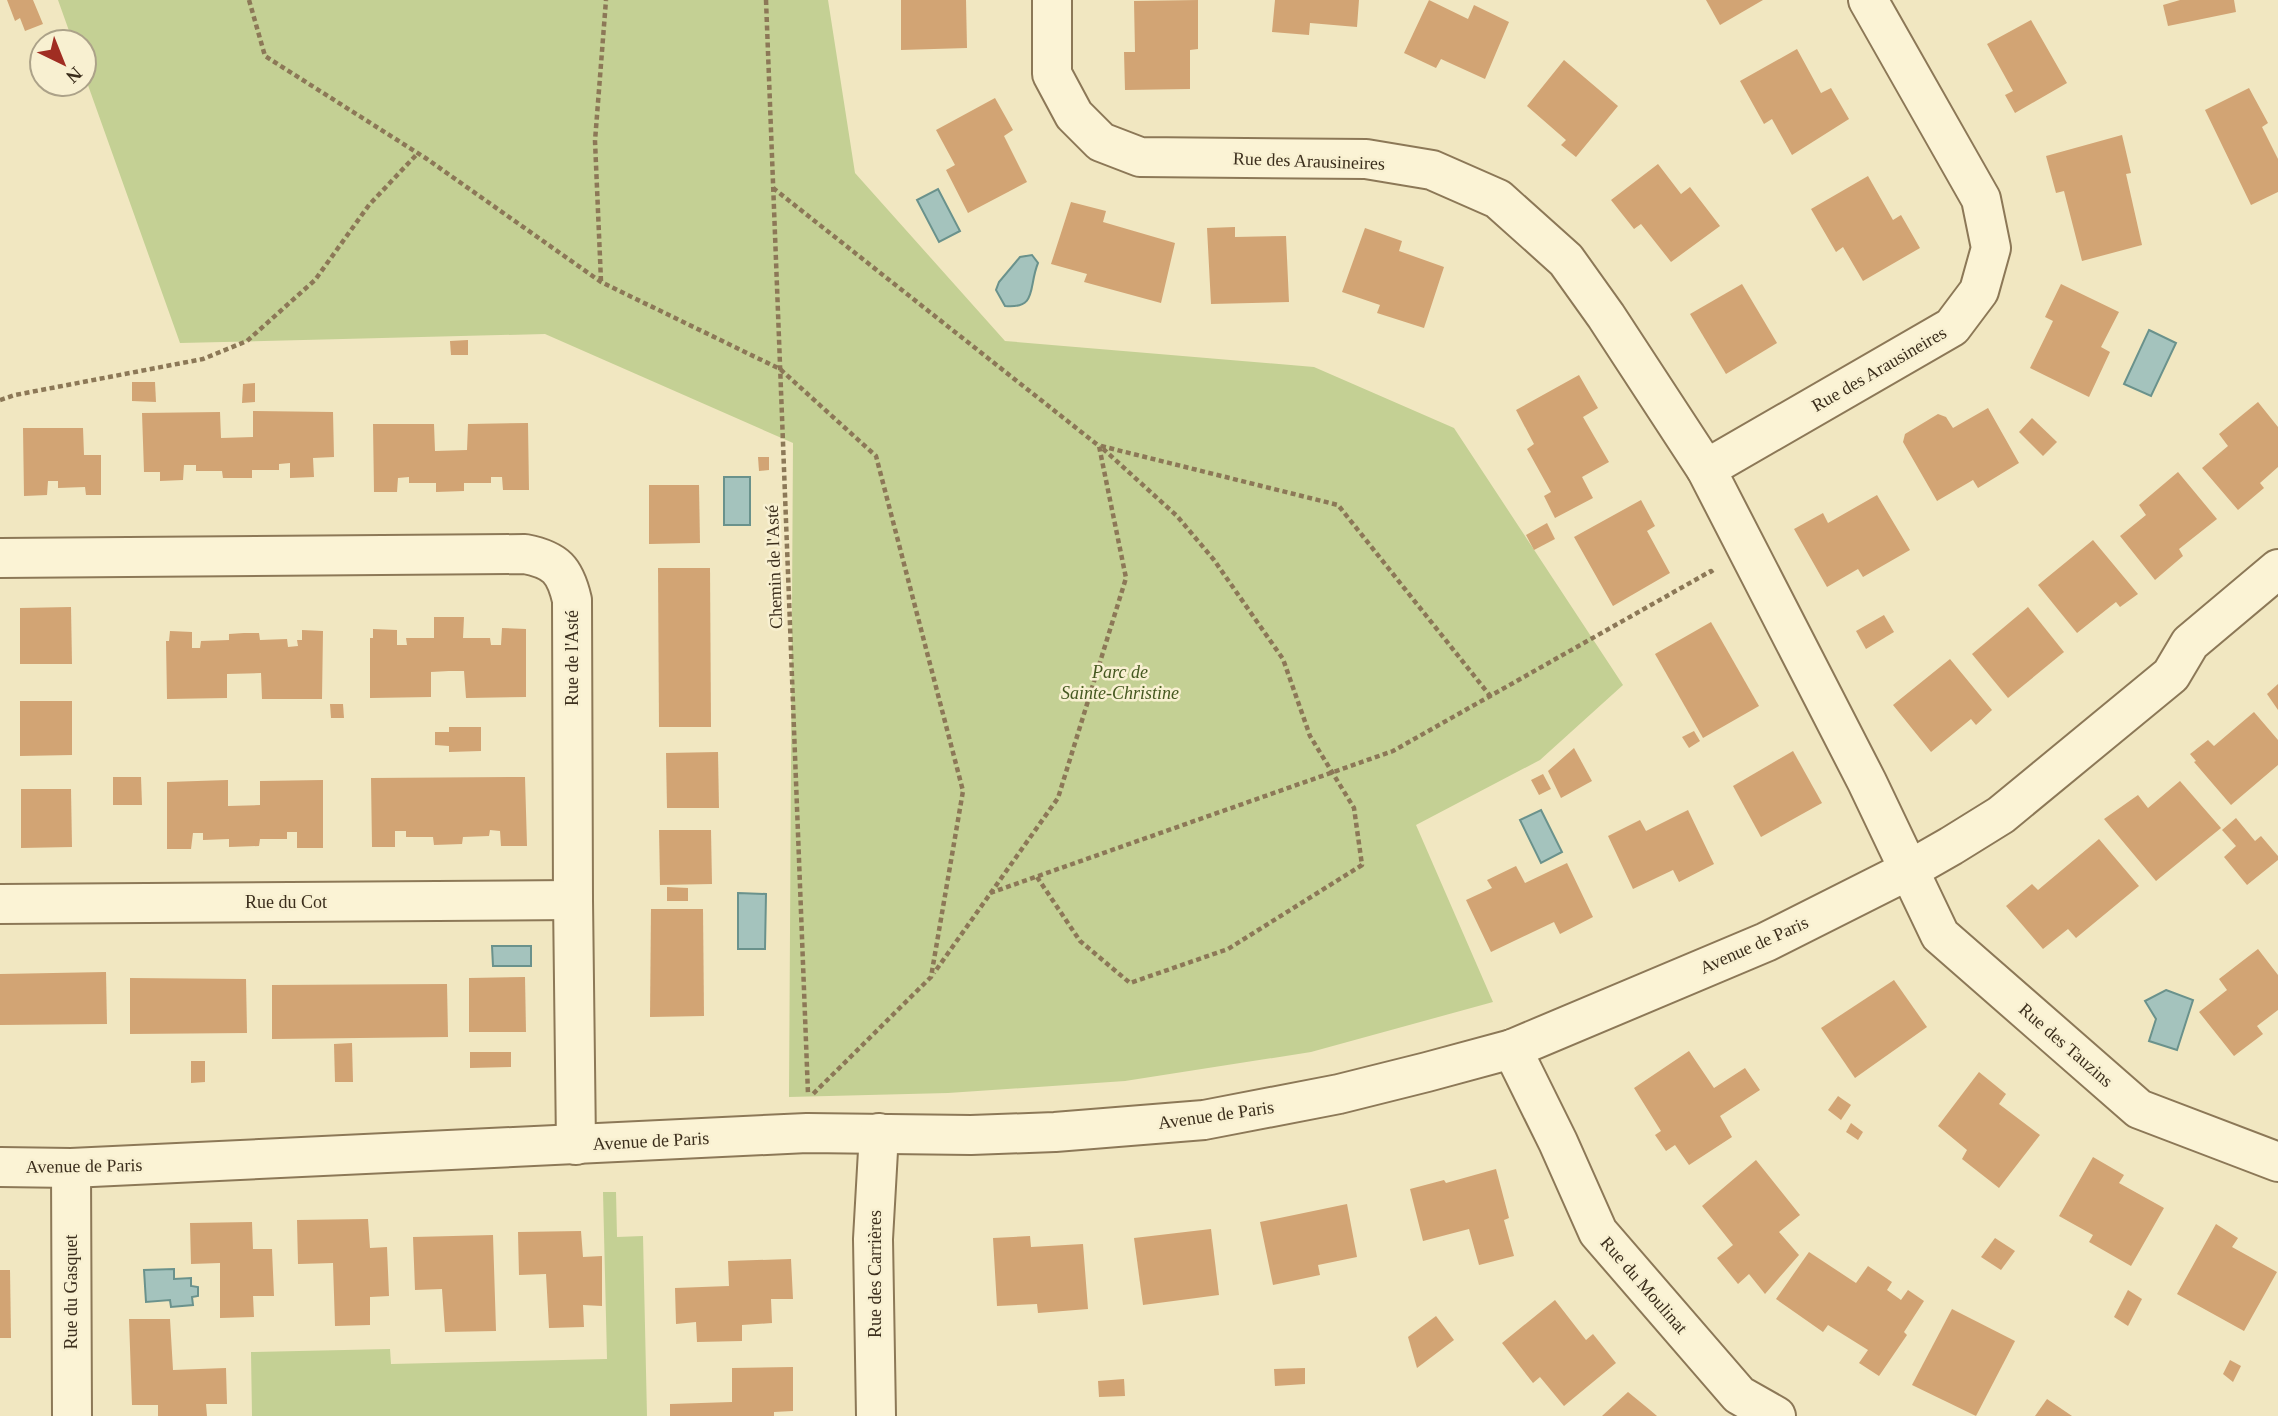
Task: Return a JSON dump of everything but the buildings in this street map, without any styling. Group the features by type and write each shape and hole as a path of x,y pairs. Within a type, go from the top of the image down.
{"street":[{"name":"Rue des Arausineires","path":"1052,0 1052,74 1074,115 1101,142 1140,157 1366,159 1432,170 1498,199 1566,260 1706,469 1867,782 1909,870"},
{"name":"Rue des Arausineires","path":"1706,469 1952,327 1979,291 1991,248 1981,199 1868,0"},
{"name":"Rue de l'Asté","path":"0,558 525,554 546,558 560,570 568,581 572,600 576,1145"},
{"name":"Avenue de Paris","path":"0,1167 71,1168 807,1133 995,1134 1204,1120 1339,1094 1512,1049 1766,942 1909,870 2001,815 2171,675 2190,643 2278,569"},
{"name":"Rue des Tauzins","path":"1909,870 1940,934 2139,1109 2276,1157"},
{"name":"Rue du Cot","path":"0,904 573,900"},
{"name":"Rue du Moulinat","path":"1512,1049 1598,1232 1739,1395 1776,1416"},
{"name":"Rue des Carrières","path":"876,1416 873,1239 879,1133"},
{"name":"Rue du Gasquet","path":"71,1168 72,1416"}],"path":[{"path":"249,0 265,55 418,153 601,282 780,369 876,456 963,791 931,977"},
{"path":"601,282 595,141 606,0"},
{"name":"Chemin de l'Asté","path":"766,0 808,1100 931,977"},
{"path":"0,400 203,359 247,341 315,280 369,205 418,153"},
{"path":"773,188 1099,446 1177,516 1214,560 1283,659 1310,736 1353,808 1362,865 1228,949 1130,983 1080,941 1037,877"},
{"path":"1099,446 1338,505 1491,697"},
{"path":"931,977 1058,798 1126,578 1099,446"},
{"path":"990,894 1393,751 1711,571 1718,583"}],"green space":[{"name":"Parc de Sainte-Christine","path":"58,0 828,0 855,173 1005,341 1314,367 1454,428 1623,685 1540,760 1416,825 1493,1002 1311,1052 1125,1081 948,1093 789,1097 793,443 545,334 180,343 93,98 98,98 98,28 68,28"},
{"path":"603,1192 616,1192 617,1237 643,1236 647,1416 252,1416 251,1352 390,1349 391,1364 607,1359"}],"water":[{"path":"938,189 960,231 939,242 917,200"},
{"path":"1032,255 1038,263 1030,295 1023,304 1005,306 996,290 999,282 1020,257"},
{"path":"2149,330 2176,343 2151,396 2124,384"},
{"path":"724,477 750,477 750,525 724,525"},
{"path":"1541,810 1562,852 1541,863 1520,820"},
{"path":"738,893 766,894 765,949 738,949"},
{"path":"492,946 531,946 531,966 493,966"},
{"path":"2166,990 2193,1000 2177,1050 2149,1041 2156,1019 2145,1001"},
{"path":"174,1269 174,1279 191,1278 191,1286 198,1287 198,1296 192,1297 193,1305 171,1307 170,1300 146,1302 144,1270"}]}
